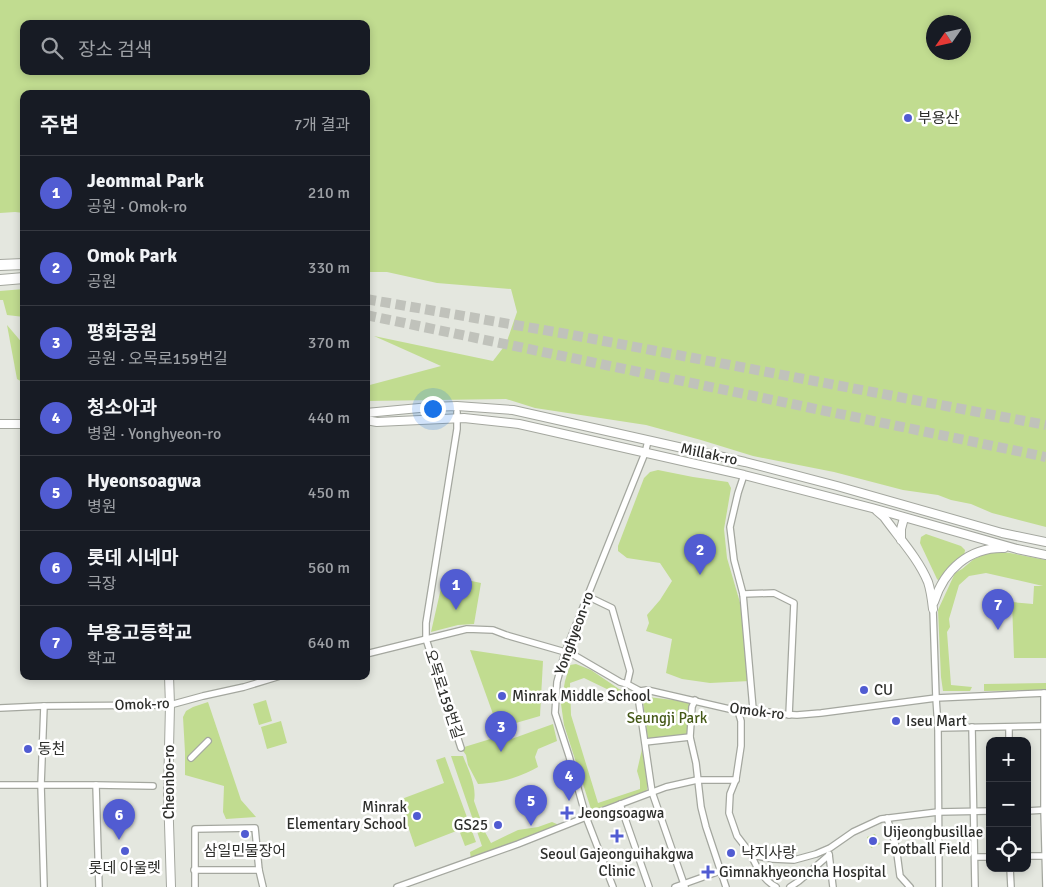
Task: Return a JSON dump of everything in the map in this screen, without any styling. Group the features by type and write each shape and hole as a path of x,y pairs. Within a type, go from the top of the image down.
{"highway":[{"path":"0,265 20,264"},
{"path":"0,280 20,278"}],"main road":[{"name":"Millak-ro","path":"370,413 457,406 513,410 746,462 1002,533 1046,542"},
{"name":"Millak-ro","path":"370,421 378,422 464,418 519,424 744,475 872,508 1017,549 1046,555"},
{"path":"0,424 20,424"},
{"path":"872,508 884,517 923,571 931,595 933,609"},
{"path":"902,542 901,529 904,518"},
{"path":"933,609 936,595 943,580 960,563 974,554 990,549 1017,549"},
{"name":"Cheonbo-ro","path":"169,680 168,792 171,887"}],"street":[{"path":"426,639 426,623 457,429 457,412"},
{"name":"Yonghyeon-ro","path":"612,887 586,817 555,712 557,682 564,652 648,441"},
{"path":"744,475 730,527 734,560 743,594 753,709"},
{"path":"743,594 774,593 794,603 789,715"},
{"path":"587,596 612,608 630,671 627,684"},
{"path":"933,609 938,728 939,887"},
{"name":"Omok-ro","path":"370,653 467,629 493,630 578,657 620,682 640,691 647,690 738,711 753,709 789,715 822,713 936,698 1045,693"},
{"name":"오목로159번길","path":"426,639 461,748"},
{"name":"Omok-ro","path":"0,708 170,705 267,680"},
{"path":"640,691 638,696 652,792 684,885"},
{"path":"1045,693 1044,810 1046,887"},
{"path":"695,700 692,708 690,737 696,763 701,808 726,887"},
{"path":"44,706 41,785 44,887"},
{"path":"738,711 741,721 741,746 736,780 730,794 729,814 737,836 757,856 773,859 794,860 830,852"},
{"path":"938,728 1044,726"},
{"path":"972,727 975,887"},
{"path":"1009,727 1009,737"},
{"path":"645,742 690,737"},
{"path":"191,758 208,741"},
{"path":"397,887 518,844 672,785 697,780 736,780"},
{"path":"0,785 153,786"},
{"path":"96,785 99,887"},
{"path":"620,804 649,887"},
{"path":"1031,811 1044,810"},
{"path":"790,887 799,882 852,832 880,819 938,812 986,811"},
{"path":"887,818 896,846 900,876 910,887"},
{"path":"195,887 195,829 255,828 262,887"},
{"path":"750,851 760,871 768,882 776,887"},
{"path":"830,852 833,887"},
{"path":"1031,856 1046,856"},
{"path":"975,857 986,857"},
{"path":"194,870 259,870"},
{"path":"675,887 720,870"},
{"path":"1010,872 1011,887"}],"green space":[{"path":"0,0 1046,0 1046,527 992,513 971,504 938,495 903,490 834,472 753,456 646,425 535,408 506,399 370,401 370,385 441,366 374,336 493,361 506,344 517,312 511,289 437,283 387,272 370,272 370,90 20,90 20,213 0,213"},
{"path":"20,289 20,317 7,315 3,300 0,300 0,291"},
{"path":"7,325 20,340 20,381 17,379"},
{"path":"658,470 728,482 731,488 724,529 727,558 741,606 750,681 710,683 682,679 666,673 672,639 646,631 649,623 647,615 660,600 672,581 660,563 627,558 618,551 618,546 644,478 650,472"},
{"path":"926,534 961,546 965,550 964,557 940,582 920,543 921,537"},
{"path":"993,551 1046,560 1046,658 1014,658 1012,602 1033,604 1034,586 1043,586 986,573 969,576 959,585 949,619 950,627 947,632 951,685 972,687 970,691 943,691 938,610 955,573 974,559"},
{"path":"444,575 481,583 474,624 458,625 431,632"},
{"path":"470,650 543,661 540,716 498,728"},
{"path":"576,664 591,670 619,689 633,694 625,702 613,692 584,678 570,683 571,715 598,803 640,789 637,771 642,749 648,785 646,793 597,811 591,809 564,725 561,704 570,665"},
{"path":"1046,683 1046,690 984,691 984,684"},
{"name":"Seungji Park","path":"648,697 690,702 687,734 648,739 643,702"},
{"path":"266,700 272,721 259,725 253,704"},
{"path":"208,702 241,800 256,817 226,819 223,812 224,786 185,775 183,717 186,711"},
{"path":"281,721 287,743 267,749 261,727"},
{"path":"553,724 557,741 538,749 535,757 538,767 509,779 478,784 468,765 466,755 461,748 497,737 506,741"},
{"path":"451,756 463,756 473,784 474,801 491,843 518,830 538,827 552,822 559,825 512,845 471,859 470,852 482,846"},
{"path":"445,757 476,842 465,846 459,830 415,847 399,800 444,783 436,760"},
{"name":"Uijeongbusillae Football Field","path":"875,834 880,844 871,848 867,837"}],"tunnel":[{"path":"370,300 567,334 1046,425"},
{"path":"370,316 1046,457"}],"place":[{"name":"부용산","path":"908,118"},
{"name":"Omok Park","path":"700,575"},
{"name":"Jeommal Park","path":"456,610"},
{"name":"부용고등학교","path":"998,630"},
{"name":"CU","path":"864,690"},
{"name":"Minrak Middle School","path":"502,696"},
{"name":"Iseu Mart","path":"896,721"},
{"name":"동천","path":"28,749"},
{"name":"평화공원","path":"501,752"},
{"name":"청소아과","path":"569,801"},
{"name":"Jeongsoagwa","path":"567,813"},
{"name":"Minrak Elementary School","path":"417,816"},
{"name":"GS25","path":"498,825"},
{"name":"Hyeonsoagwa","path":"531,826"},
{"name":"삼일민물장어","path":"245,834"},
{"name":"Seoul Gajeonguihakgwa Clinic","path":"617,836"},
{"name":"롯데 시네마","path":"119,840"},
{"name":"Uijeongbusillae Football Field","path":"873,841"},
{"name":"롯데 아울렛","path":"125,851"},
{"name":"낙지사랑","path":"731,853"},
{"name":"Gimnakhyeoncha Hospital","path":"708,872"}]}
